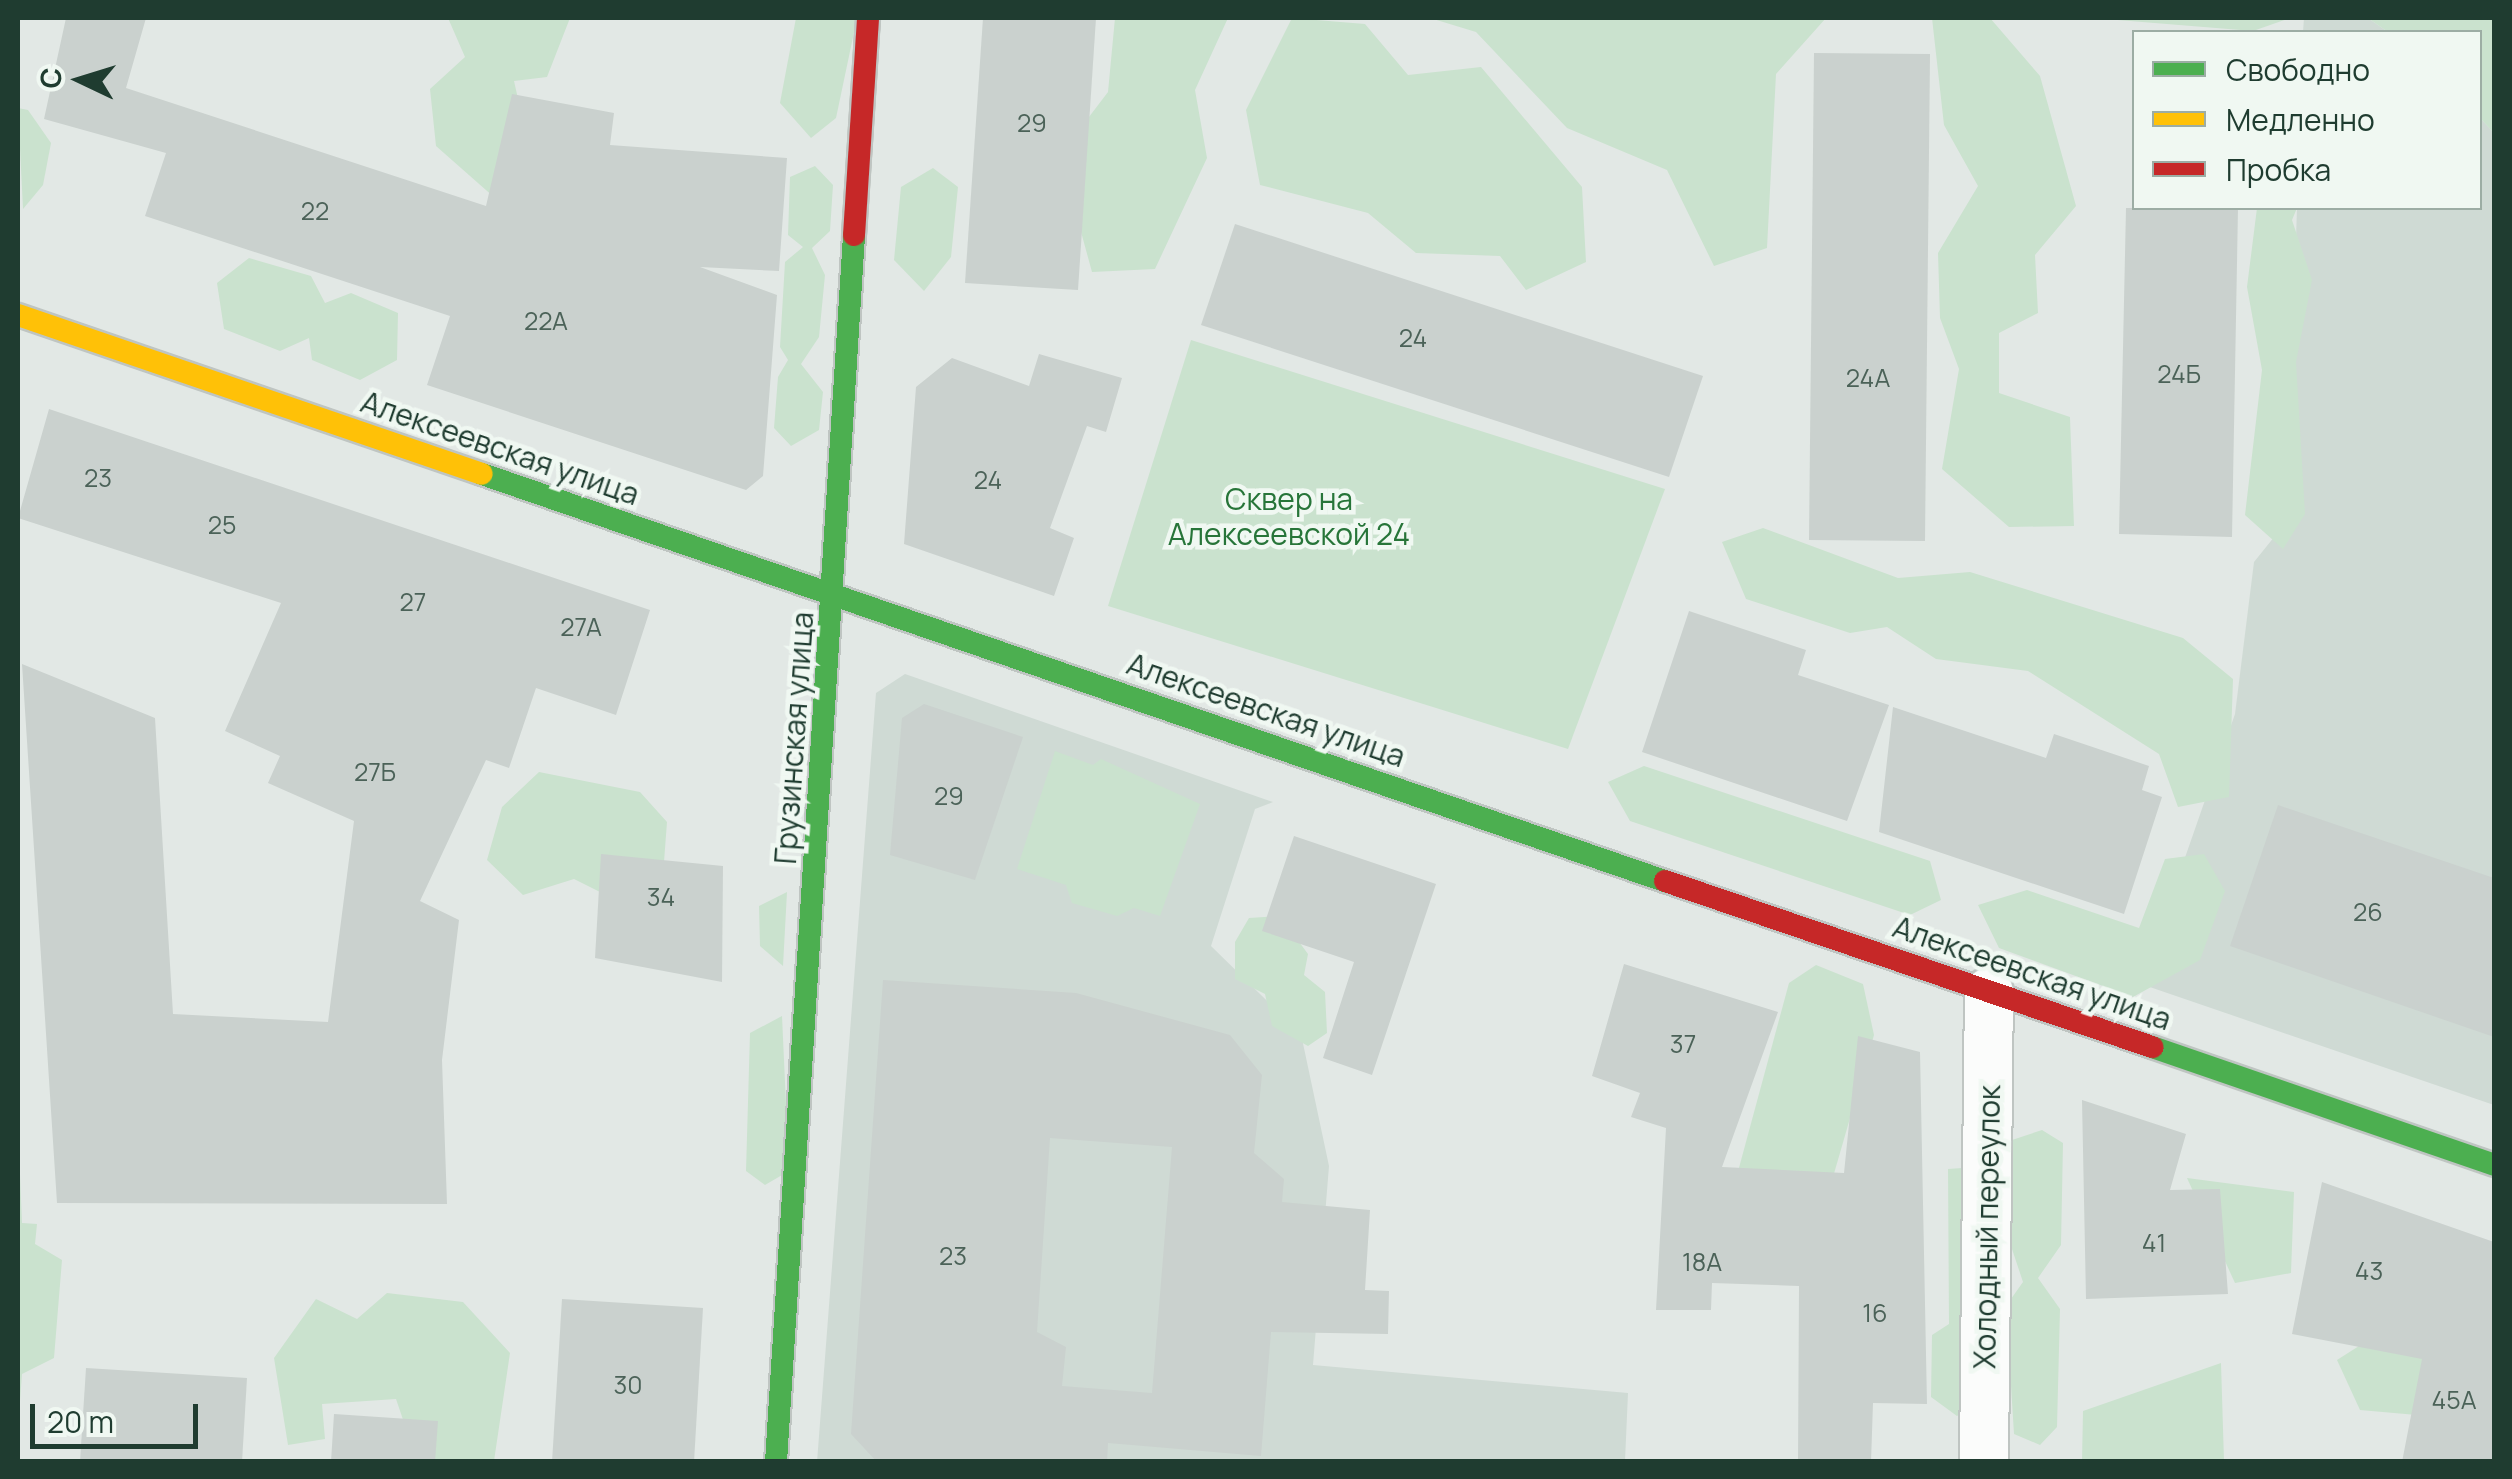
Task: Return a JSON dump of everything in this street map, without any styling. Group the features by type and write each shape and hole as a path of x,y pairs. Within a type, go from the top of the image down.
{"street":[{"name":"Грузинская улица","path":"776,1462 868,18"},
{"name":"Алексеевская улица","path":"18,315 2494,1165"},
{"name":"Холодный переулок","path":"1984,1462 1989,992"}],"shaded area":[{"path":"2304,18 2368,18 2385,30 2303,30"},
{"path":"2482,120 2494,133 2494,1105 2141,984 2235,714 2254,562 2287,521 2297,210 2482,210"},
{"path":"905,674 1273,802 1255,809 1211,946 1301,1034 1329,1166 1313,1365 1628,1393 1625,1461 817,1462 876,693"}],"green space":[{"path":"448,18 570,18 547,77 514,81 530,152 495,198 436,146 430,89 465,57"},
{"path":"796,18 857,18 836,118 811,138 780,103"},
{"path":"1115,18 1228,18 1195,90 1207,158 1155,269 1092,272 1060,155 1108,92"},
{"path":"1292,18 1365,24 1408,75 1481,67 1582,187 1586,262 1526,290 1500,256 1416,253 1368,213 1260,185 1246,110"},
{"path":"1430,18 1826,18 1776,74 1767,248 1714,266 1667,170 1567,128 1476,32"},
{"path":"1932,18 1990,18 2040,76 2076,206 2035,255 2038,313 1999,333 1999,393 2070,417 2074,526 2009,527 1942,469 1959,369 1940,318 1938,253 1978,186 1944,125"},
{"path":"2093,18 2290,18 2256,30"},
{"path":"2368,18 2494,18 2494,133 2482,120 2482,30 2385,30"},
{"path":"18,108 28,110 51,143 43,185 23,209"},
{"path":"815,166 833,185 830,231 812,248 825,275 819,337 801,364 823,392 819,430 791,446 774,428 778,377 788,360 780,347 785,262 803,247 788,235 790,177"},
{"path":"933,168 958,187 951,257 924,291 894,260 901,187"},
{"path":"2257,210 2296,210 2292,220 2312,280 2296,362 2305,514 2283,549 2245,515 2262,370 2247,287"},
{"path":"249,258 311,276 325,303 351,293 398,313 397,360 360,380 312,360 309,338 280,351 224,329 217,283"},
{"name":"Сквер на Алексеевской 24","path":"1191,340 1665,489 1568,749 1108,606"},
{"path":"1763,528 1898,578 1970,572 2183,638 2233,679 2229,797 2178,807 2159,754 2028,671 1936,659 1887,627 1850,633 1746,599 1722,542"},
{"path":"1055,751 1093,765 1101,759 1200,804 1160,916 1134,908 1117,916 1072,903 1066,885 1017,869"},
{"path":"1644,766 1930,861 1941,900 1910,915 1630,821 1608,782"},
{"path":"539,772 640,792 667,822 663,875 614,899 574,879 523,895 487,860 502,807"},
{"path":"2204,854 2225,891 2200,960 2133,997 1999,948 1978,905 2027,890 2139,928 2165,859"},
{"path":"787,892 783,966 760,946 759,906"},
{"path":"1280,916 1308,954 1304,975 1325,992 1327,1033 1308,1046 1272,1026 1265,994 1235,979 1235,942 1249,918"},
{"path":"1816,965 1863,984 1874,1035 1831,1184 1730,1201 1789,983"},
{"path":"782,1016 789,1171 765,1185 746,1171 750,1033"},
{"path":"18,1126 22,1223 37,1224 35,1244 62,1260 54,1358 22,1374 18,1428"},
{"path":"2042,1130 2063,1143 2061,1245 2038,1278 2060,1309 2057,1427 2040,1445 2014,1434 2006,1306 2023,1282 2010,1243 2009,1141"},
{"path":"1962,1168 1961,1320 1982,1332 1982,1399 1957,1416 1931,1397 1932,1335 1949,1324 1948,1169"},
{"path":"2187,1178 2294,1192 2291,1273 2235,1283"},
{"path":"387,1293 463,1302 510,1353 494,1461 430,1461 413,1449 396,1399 322,1404 325,1439 288,1445 274,1358 316,1299 357,1319"},
{"path":"2370,1339 2434,1349 2428,1416 2360,1410 2337,1360"},
{"path":"2221,1363 2224,1461 2082,1461 2083,1411"}],"building":[{"path":"66,18 146,18 126,88 486,206 512,94 614,113 610,145 787,158 779,271 700,267 777,295 763,476 746,490 427,385 450,316 145,216 166,153 44,119"},
{"path":"983,18 1096,18 1078,290 965,283"},
{"path":"1814,53 1930,54 1925,541 1809,540"},
{"path":"2126,208 2238,210 2232,537 2119,534"},
{"path":"1235,224 1703,376 1669,477 1201,325"},
{"path":"1039,354 1122,378 1106,432 1087,426 1050,528 1074,538 1054,596 904,544 916,387 952,358 1029,386"},
{"path":"49,409 650,610 616,715 536,688 509,768 486,760 420,901 459,920 442,1060 447,1204 57,1203 22,664 155,718 173,1014 328,1022 354,821 268,783 280,756 225,731 281,603 18,518"},
{"path":"1689,611 1806,650 1798,675 1889,705 1847,821 1642,752"},
{"path":"924,704 1023,737 975,880 890,855 902,718"},
{"path":"1893,707 2046,758 2054,734 2149,766 2142,790 2162,797 2124,914 1879,832"},
{"path":"2278,805 2494,878 2494,1037 2230,946"},
{"path":"1294,836 1436,884 1372,1075 1323,1058 1354,962 1262,931"},
{"path":"601,854 723,866 722,982 595,958"},
{"path":"1624,964 1778,1012 1722,1167 1844,1173 1858,1036 1920,1052 1927,1404 1873,1403 1871,1462 1798,1462 1799,1286 1712,1283 1711,1310 1656,1310 1666,1128 1631,1117 1640,1093 1592,1076"},
{"path":"883,980 1076,993 1230,1035 1262,1075 1254,1153 1284,1179 1282,1202 1370,1210 1365,1290 1389,1291 1388,1334 1271,1332 1261,1456 1108,1443 1107,1462 877,1462 851,1434","holes":["1050,1138 1172,1147 1152,1393 1062,1386 1066,1347 1037,1332"]},
{"path":"2082,1100 2186,1134 2170,1190 2220,1189 2228,1294 2086,1299"},
{"path":"2322,1182 2494,1242 2494,1462 2402,1462 2422,1359 2292,1334"},
{"path":"562,1299 703,1308 694,1462 552,1462"},
{"path":"86,1368 247,1378 242,1462 80,1462"},
{"path":"334,1414 438,1421 435,1462 331,1462"}],"traffic: fast":[{"path":"776,1462 854,235"},
{"path":"482,474 1665,881"},
{"path":"2152,1047 2494,1165"}],"traffic: slow":[{"path":"18,315 482,474"}],"traffic: jam":[{"path":"854,235 868,18"},
{"path":"1665,881 2152,1047"}]}
